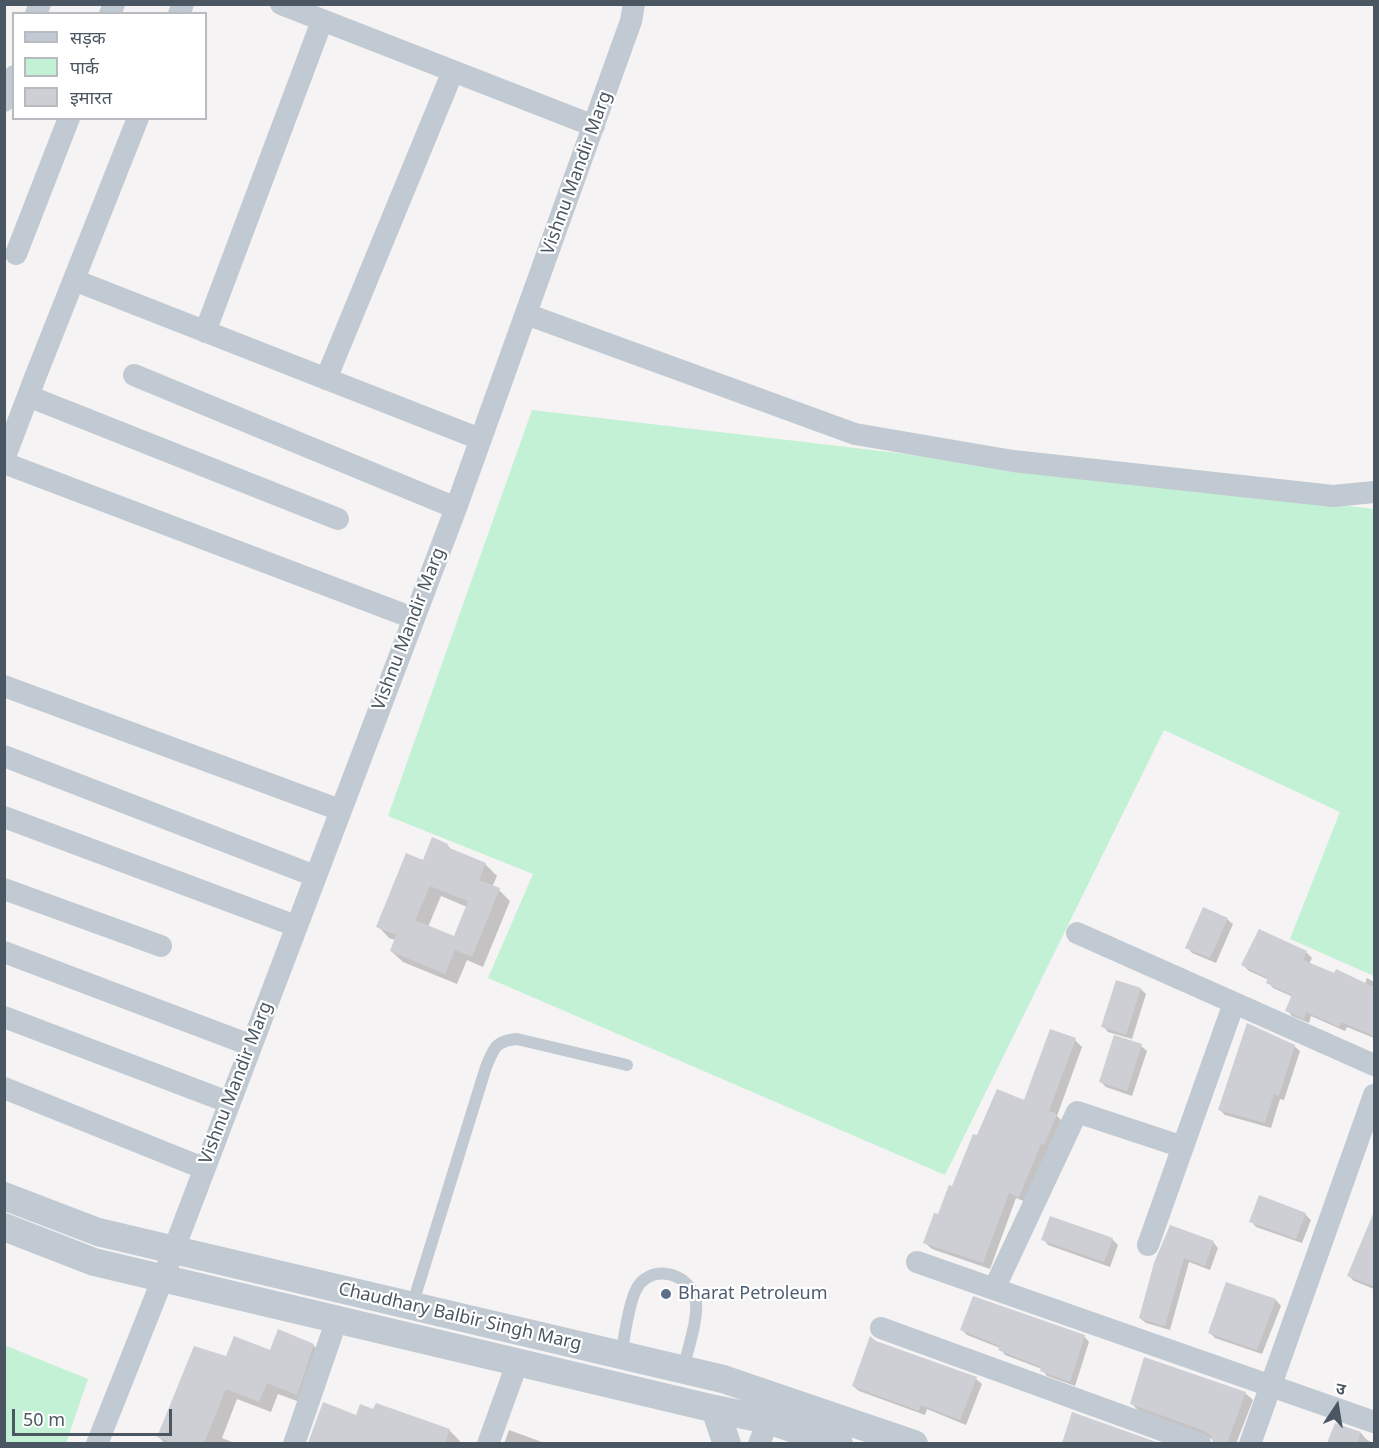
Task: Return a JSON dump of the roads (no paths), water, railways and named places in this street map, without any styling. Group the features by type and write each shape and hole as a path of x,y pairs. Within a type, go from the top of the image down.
{"street":[{"path":"281,4 594,126"},
{"name":"Vishnu Mandir Marg","path":"97,1443 163,1278 172,1249 456,508 594,126 631,21 634,4"},
{"path":"205,332 322,21"},
{"path":"326,379 453,71"},
{"path":"4,101 12,81"},
{"path":"16,254 68,120"},
{"path":"137,120 4,461 413,618"},
{"path":"74,280 480,439"},
{"path":"526,314 855,434 1036,463 1333,496 1374,492"},
{"path":"134,375 456,508"},
{"path":"28,396 338,519"},
{"path":"4,686 340,810"},
{"path":"4,756 315,876"},
{"path":"4,817 296,926"},
{"path":"4,890 161,946"},
{"path":"1077,933 1374,1065"},
{"path":"4,952 250,1046"},
{"path":"1148,1245 1234,1003"},
{"path":"4,1017 228,1102"},
{"path":"4,1088 203,1168"},
{"path":"1250,1443 1374,1095"},
{"path":"994,1289 1077,1112 1183,1148"},
{"name":"Chaudhary Balbir Singh Marg","path":"4,1196 98,1232 723,1379 781,1423 839,1443"},
{"name":"Chaudhary Balbir Singh Marg","path":"4,1227 94,1262 715,1409 781,1423 914,1443"},
{"path":"917,1262 1374,1422"},
{"path":"294,1443 337,1319"},
{"path":"881,1328 1200,1443"},
{"path":"488,1443 518,1361"},
{"path":"715,1409 727,1443"}],"lane":[{"path":"412,1306 486,1067 495,1047 503,1040 517,1040 627,1065"},
{"path":"621,1356 635,1292 646,1278 654,1274 666,1273 677,1276 687,1283 693,1291 696,1302 694,1321 682,1370"}],"place":[{"name":"Bharat Petroleum","path":"666,1294"}]}
